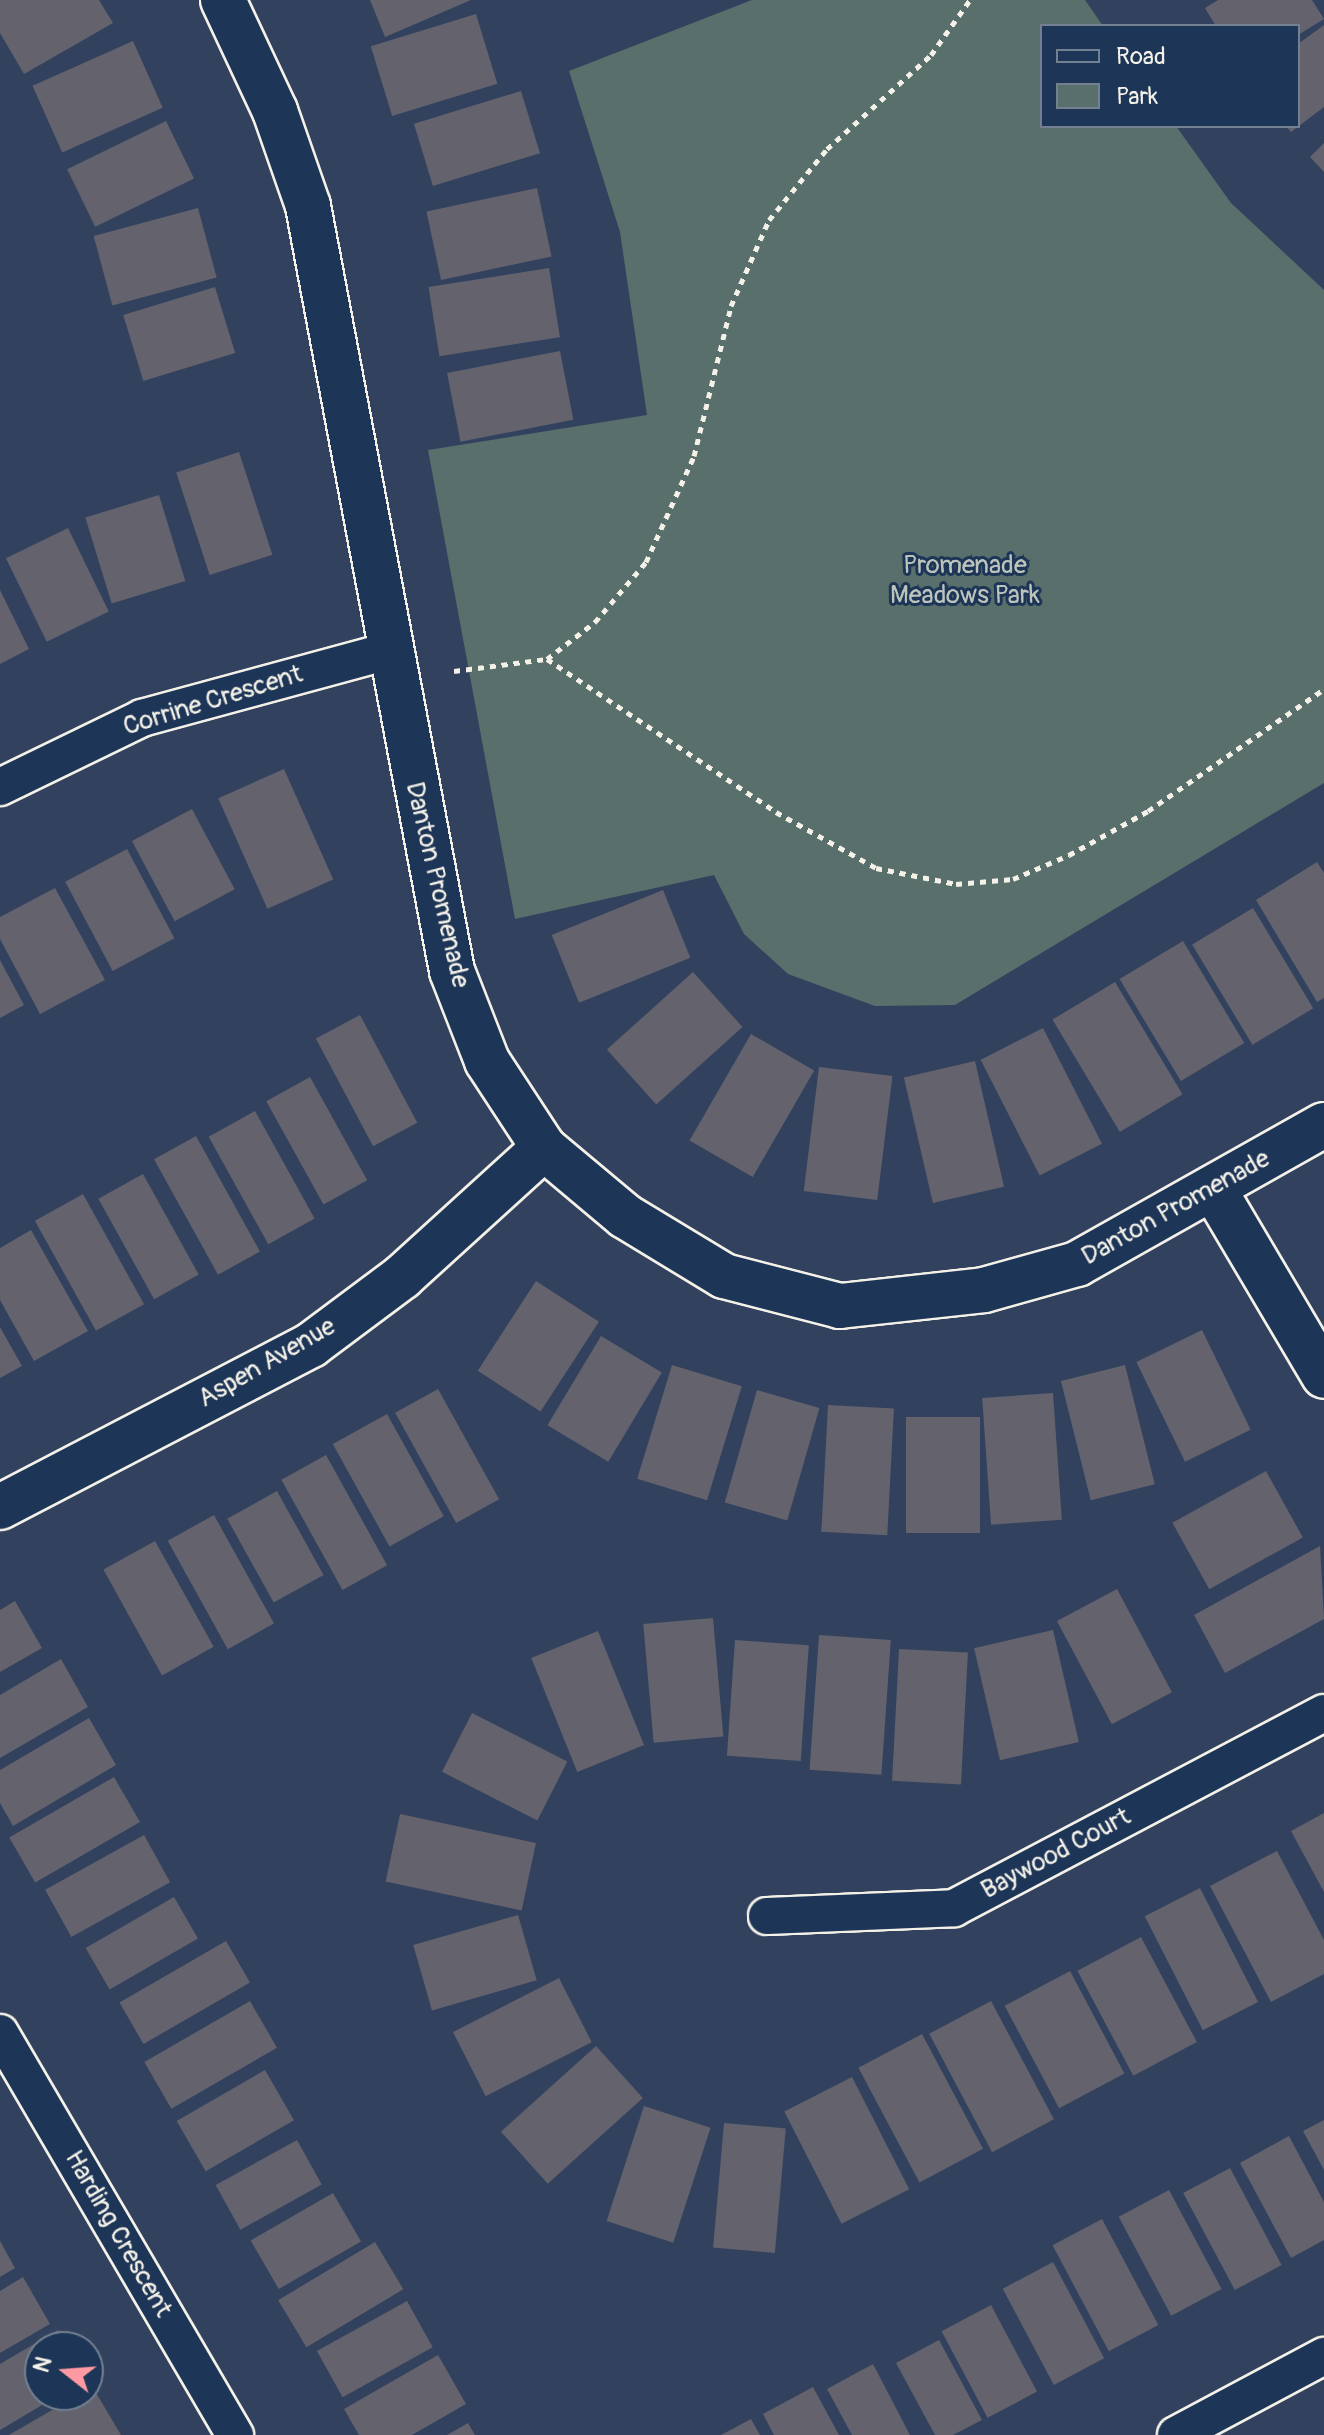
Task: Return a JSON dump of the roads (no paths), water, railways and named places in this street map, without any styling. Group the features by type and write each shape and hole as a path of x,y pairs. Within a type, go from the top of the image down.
{"street":[{"name":"Danton Promenade","path":"223,0 275,111 308,206 388,651 452,971 487,1061 544,1148 625,1216 724,1276 840,1306 984,1290 1077,1264 1324,1125"},
{"name":"Corrine Crescent","path":"0,787 142,718 388,651"},
{"name":"Aspen Avenue","path":"0,1507 311,1345 402,1277 544,1148"},
{"path":"1213,1188 1324,1376"},
{"name":"Baywood Court","path":"767,1916 954,1908 1324,1713"},
{"name":"Harding Crescent","path":"0,2033 235,2435"},
{"path":"1176,2435 1324,2356"}],"park label":[{"name":"Promenade Meadows Park","path":"965,581"}]}
